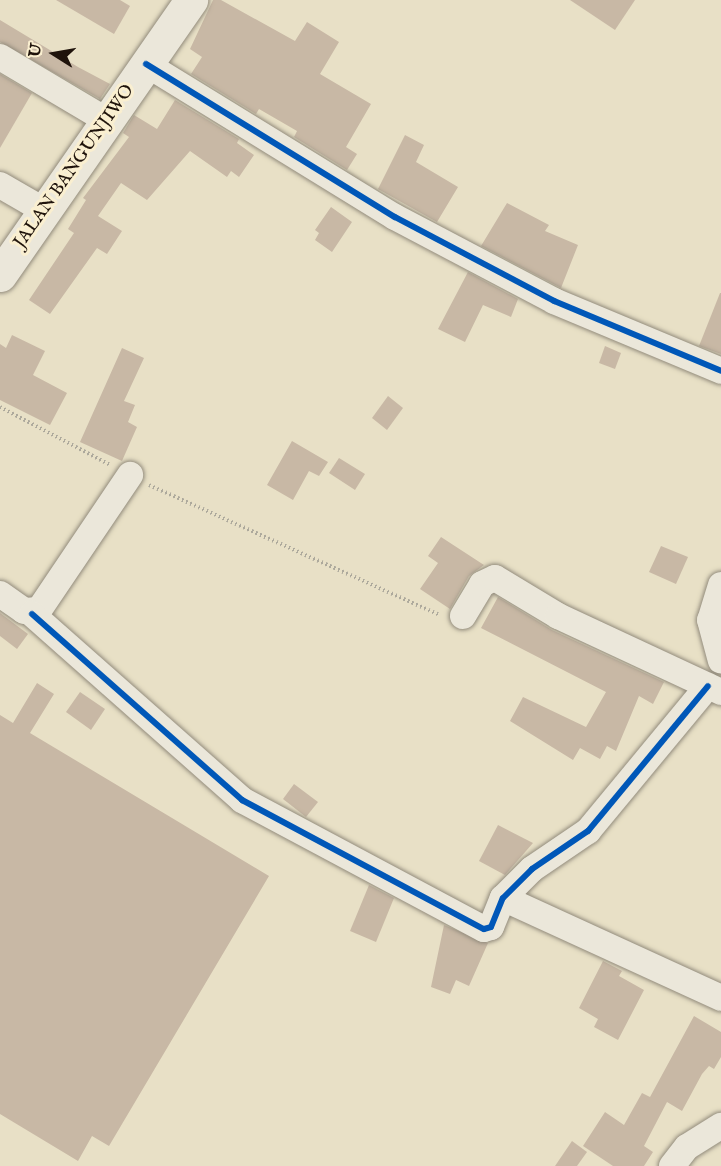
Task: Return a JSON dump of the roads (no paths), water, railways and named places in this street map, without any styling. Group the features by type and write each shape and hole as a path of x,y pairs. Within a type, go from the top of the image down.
{"main road":[{"name":"JALAN BANGUNJIWO","path":"0,276 191,0"}],"street":[{"path":"0,57 108,121"},
{"path":"146,64 394,217 554,301 721,371"},
{"path":"0,185 45,211"},
{"path":"32,614 45,602 130,475"},
{"path":"0,594 32,614 242,800 484,928 491,927 503,898 532,869 588,831 715,689 558,616 495,578 482,584 463,616"},
{"path":"721,585 710,620 721,661"},
{"path":"503,898 721,998"},
{"path":"672,1166 687,1147 721,1126"}]}
